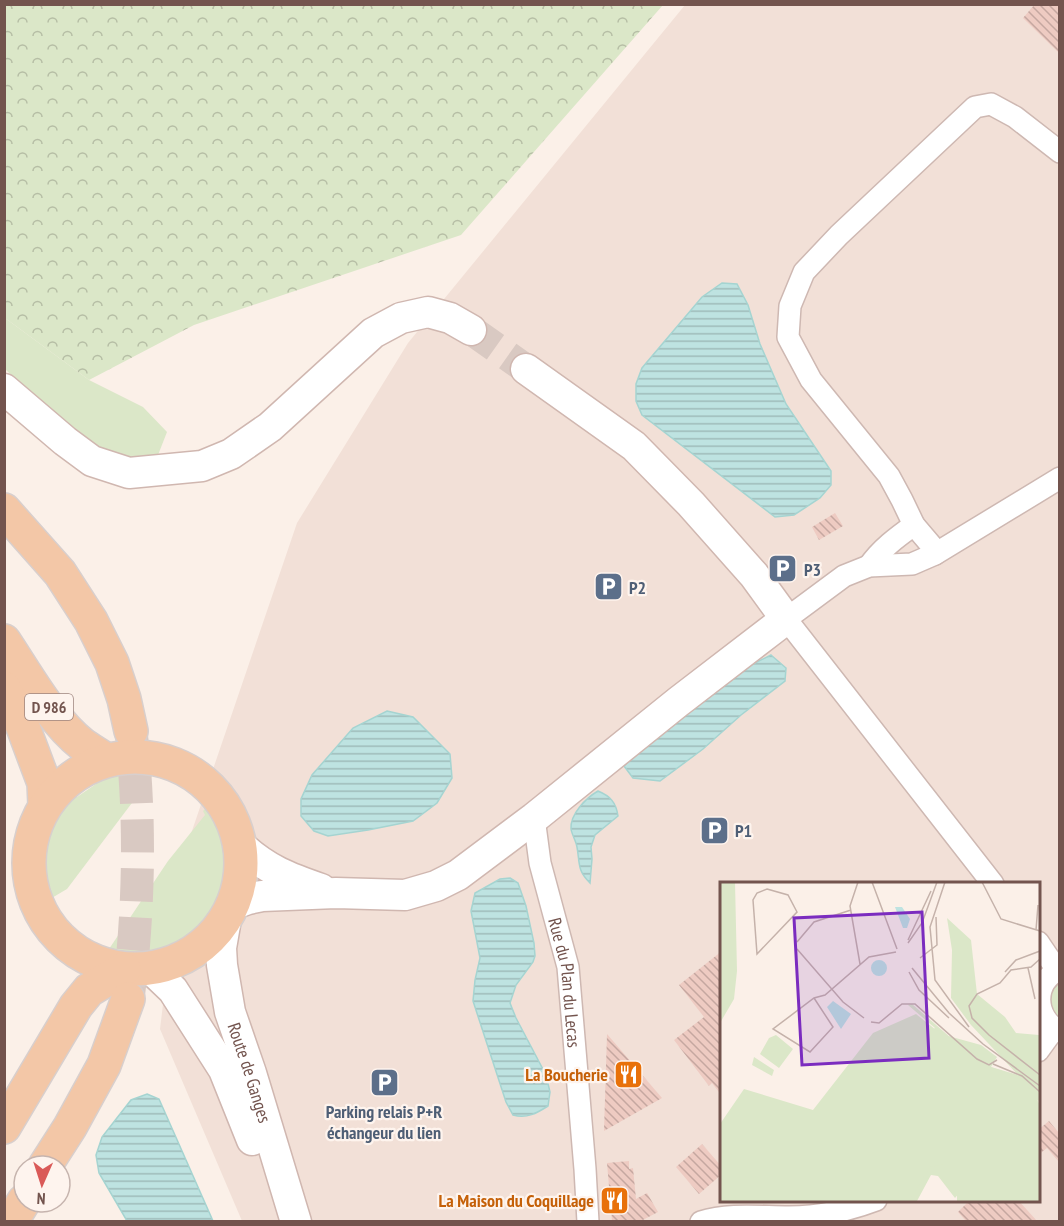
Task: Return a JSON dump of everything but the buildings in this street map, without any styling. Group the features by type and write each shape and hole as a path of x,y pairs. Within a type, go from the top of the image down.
{"main road":[{"path":"4,510 60,573 91,621 112,663 132,731"},
{"name":"D 986","path":"4,641 35,690 69,732 106,760"},
{"name":"D 986","path":"4,688 23,727 44,783 45,805"},
{"path":"4,1127 64,1024 89,990 134,979 181,960 207,943 230,912 242,876 241,846 233,819 221,800 206,783 187,770 166,761 144,757 106,760 88,767 57,790 45,805 37,822 31,839 28,869 34,898 48,925 69,946 94,962 134,979"},
{"path":"4,867 20,854 31,839"},
{"path":"53,1154 104,1065 134,979"}],"street":[{"path":"935,554 914,525 888,476 811,380 788,338 790,306 804,272 839,235 975,107 991,104 1015,117 1059,152"},
{"path":"4,389 92,461 129,473 202,466 231,454 270,427 374,333 401,318 428,312 450,318 471,330"},
{"path":"526,369 634,446 691,504 754,575 991,882"},
{"path":"230,912 248,899 262,896 336,893 405,895 436,886 458,875 534,818 678,702 844,576 868,566 912,564 935,554 1059,478"},
{"path":"868,566 891,542 914,525"},
{"name":"Rue du Plan du Lecas","path":"534,818 540,863 568,967 588,1221"},
{"path":"241,846 261,864 293,880 336,893"},
{"name":"Route de Ganges","path":"230,912 221,948 230,1012 296,1221"},
{"path":"1040,945 1058,970 1048,978 1041,989 1040,996 1043,1014 1057,1030 1040,1049"},
{"name":"Route de Ganges","path":"134,979 173,990 224,1070 245,1121 280,1221"},
{"path":"701,1221 759,1216 791,1217 828,1214 870,1202"}],"shaded area":[{"path":"685,5 1059,5 1059,1221 242,1221 160,1029 180,866 297,523 408,343"}],"green space":[{"path":"4,5 663,5 461,235 194,325 89,380 5,318"},
{"path":"5,318 89,380 143,407 167,432 158,455 120,459 57,425 50,412 5,369"},
{"path":"144,772 153,775 67,889 50,899 41,867 43,850 51,824 72,797 77,797 100,779 124,773"},
{"path":"207,807 222,831 228,860 224,889 213,916 193,938 166,949 164,954 135,957 107,952 168,861 205,815 203,811"},
{"path":"1059,982 1059,1020 1052,1011 1050,1001 1052,991"}],"water":[{"path":"722,283 737,284 748,305 760,344 786,404 831,471 831,485 820,498 794,515 775,517 642,415 636,401 636,384 642,368 702,297"},
{"path":"771,655 786,668 785,681 741,715 703,749 660,781 633,778 624,766 641,748 751,665"},
{"path":"387,711 413,717 450,754 452,778 437,803 413,821 328,836 314,831 301,816 301,799 312,775 353,728"},
{"path":"598,791 612,800 618,816 595,835 591,847 590,883 580,866 571,823 580,807"},
{"path":"510,878 518,883 526,906 535,956 516,985 510,1003 546,1075 550,1092 548,1106 527,1116 513,1115 506,1102 473,1001 480,958 471,911 475,893 500,879"},
{"path":"147,1094 159,1099 213,1221 127,1221 99,1173 96,1155 102,1137 131,1100"}],"tunnel":[{"path":"471,330 526,369"},
{"path":"128,999 135,932 137,865 136,798 131,731"}],"place":[{"name":"P3","path":"783,569"},
{"name":"P2","path":"608,587"},
{"name":"P1","path":"714,830"},
{"name":"La Boucherie","path":"629,1074"},
{"name":"Parking relais P+R échangeur du lien","path":"384,1082"},
{"name":"La Maison du Coquillage","path":"615,1200"}]}
